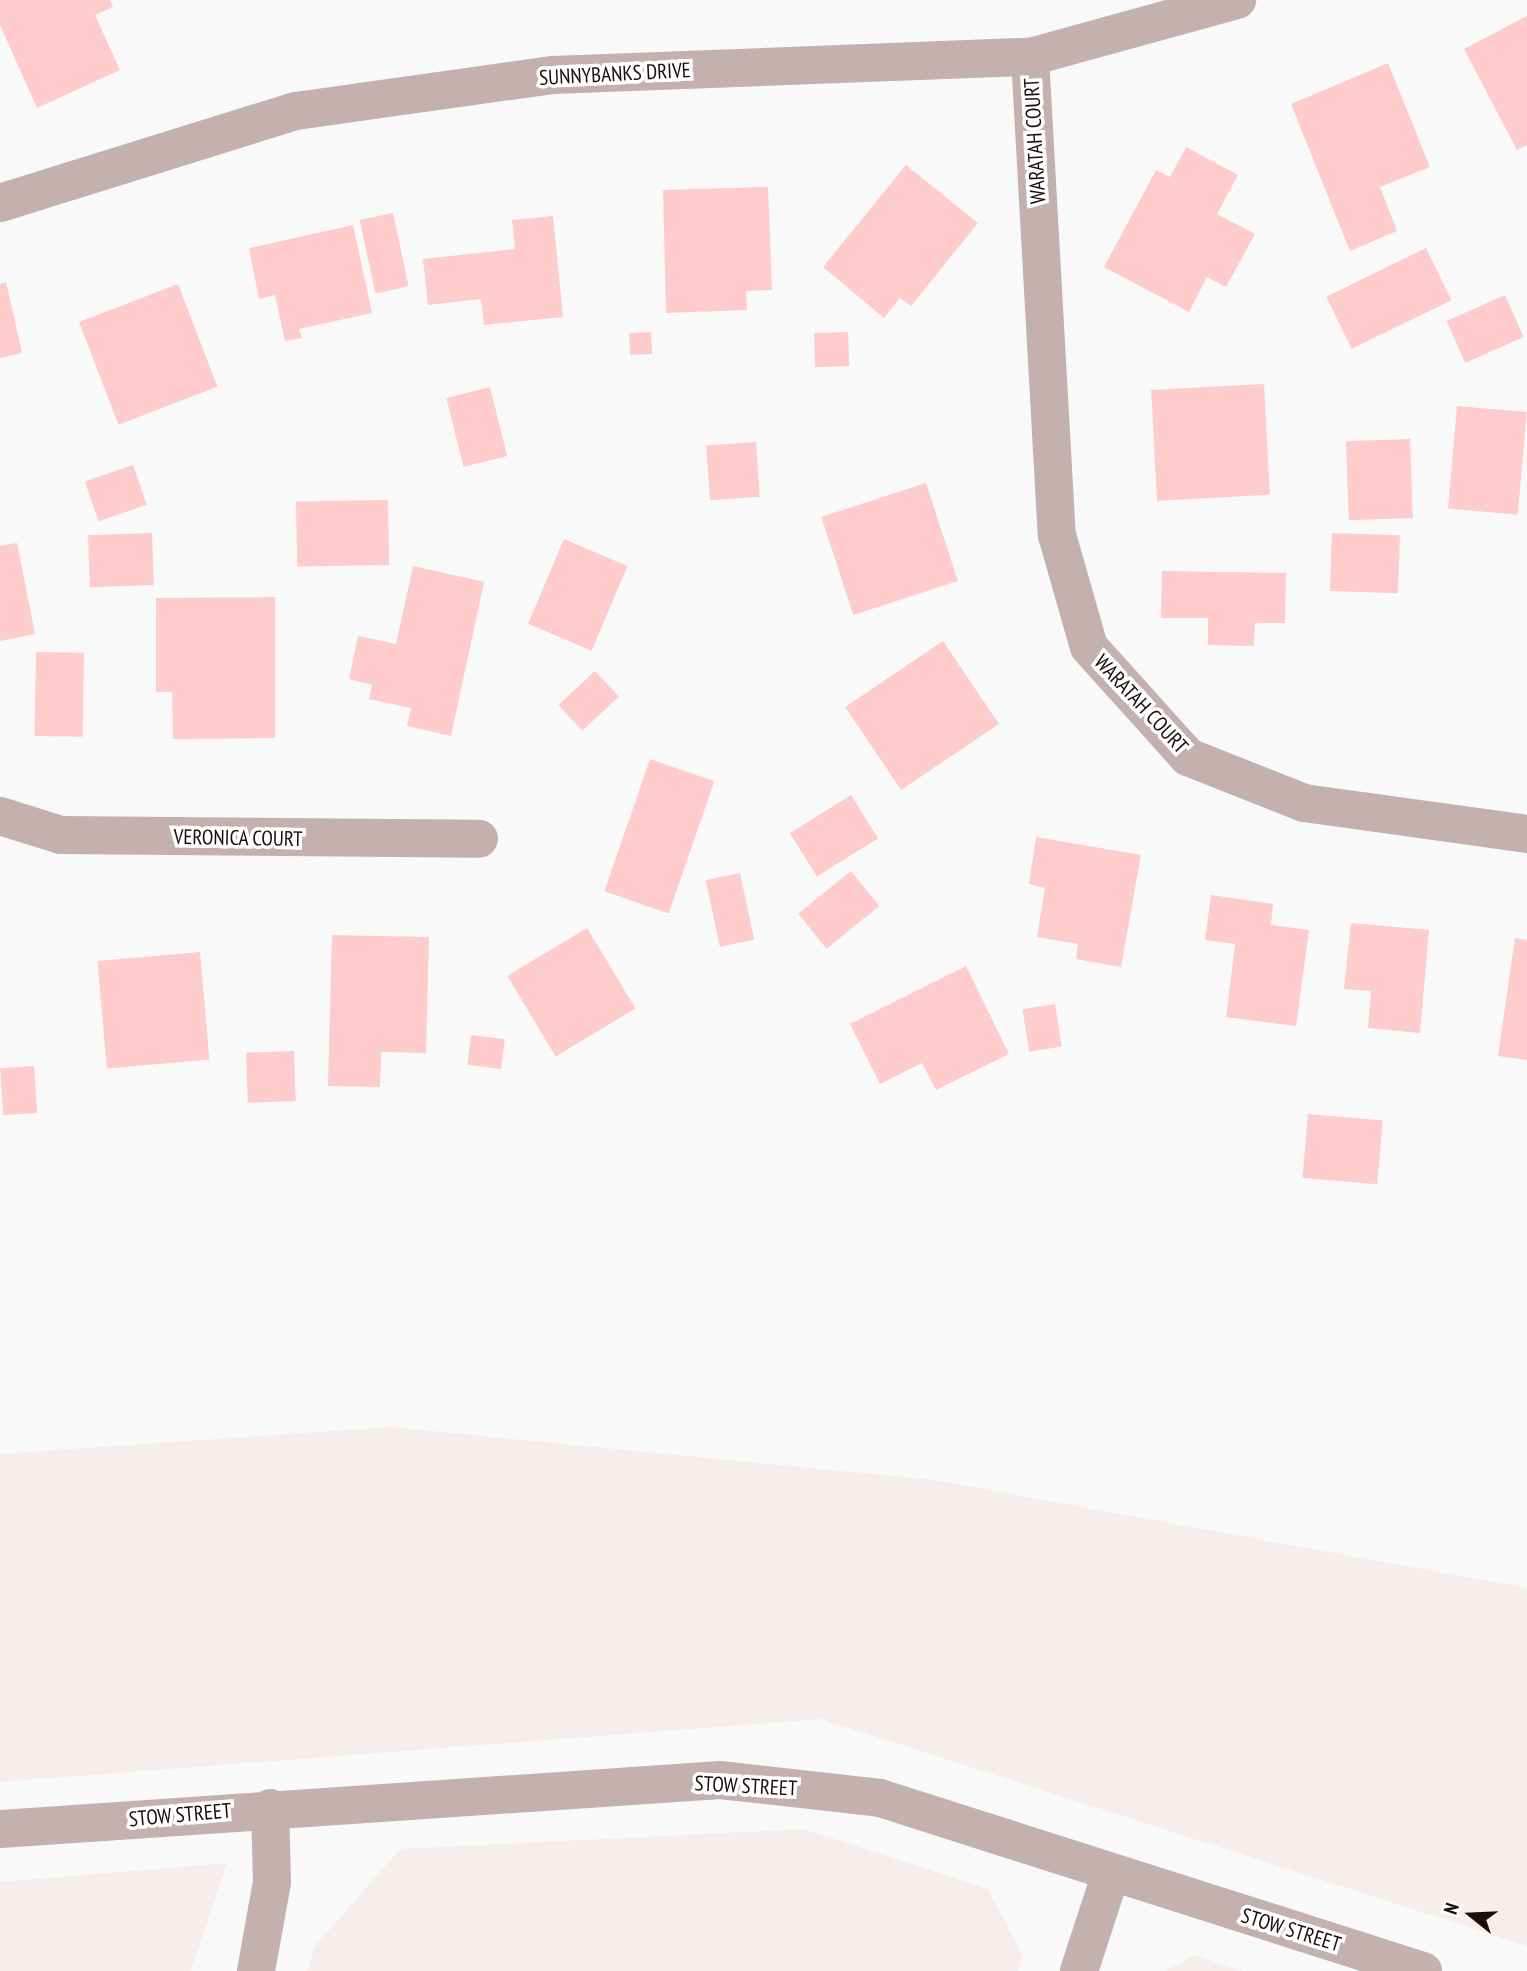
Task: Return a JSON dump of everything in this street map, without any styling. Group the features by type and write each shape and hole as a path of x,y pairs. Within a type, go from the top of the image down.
{"street":[{"name":"SUNNYBANKS DRIVE","path":"0,203 296,111 553,75 1030,57 1237,0"},
{"name":"WARATAH COURT","path":"1030,57 1058,534 1089,647 1188,757 1304,803 1527,834"},
{"name":"VERONICA COURT","path":"0,816 61,835 479,839"},
{"name":"STOW STREET","path":"0,1829 270,1808 720,1780 880,1798 1423,1971"},
{"path":"256,1971 272,1882 270,1808"},
{"path":"1079,1971 1111,1873"}],"shaded area":[{"path":"391,1427 934,1480 1527,1588 1527,1946 821,1719 0,1782 0,1454"},
{"path":"804,1829 988,1889 1023,1956 1018,1971 307,1971 315,1946 400,1849"},
{"path":"227,1863 191,1971 0,1971 0,1882"},
{"path":"1195,1955 1243,1971 1165,1971"}],"building":[{"path":"0,0 110,0 113,7 95,15 120,70 37,108 0,25"},
{"path":"1527,16 1527,145 1517,150 1464,49"},
{"path":"1388,63 1430,167 1380,187 1397,231 1350,251 1291,104"},
{"path":"1186,147 1238,175 1217,214 1255,234 1226,287 1207,277 1189,312 1104,267 1156,170 1170,177"},
{"path":"906,165 978,223 911,306 900,298 884,318 823,267"},
{"path":"768,187 772,290 746,291 747,310 666,313 663,190"},
{"path":"393,213 409,286 375,293 360,220"},
{"path":"553,216 563,317 484,325 481,299 428,305 423,259 515,249 512,220"},
{"path":"353,225 372,313 299,329 302,338 285,341 275,295 259,299 249,248"},
{"path":"1426,248 1451,300 1352,349 1326,297"},
{"path":"6,282 22,353 0,358 0,284"},
{"path":"178,284 217,387 118,425 79,322"},
{"path":"1505,295 1524,337 1465,363 1447,321"},
{"path":"651,332 652,354 630,355 629,333"},
{"path":"848,332 849,366 815,367 814,333"},
{"path":"1264,384 1270,495 1157,501 1151,390"},
{"path":"490,387 507,456 464,467 446,398"},
{"path":"1457,406 1527,412 1518,515 1448,509"},
{"path":"1410,439 1413,518 1349,520 1346,441"},
{"path":"756,442 760,497 710,500 706,445"},
{"path":"133,465 147,505 98,521 85,482"},
{"path":"926,483 958,581 853,615 821,517"},
{"path":"388,500 389,565 297,567 296,502"},
{"path":"152,533 154,585 90,587 88,535"},
{"path":"1332,533 1400,535 1398,593 1330,591"},
{"path":"564,539 628,566 592,651 528,624"},
{"path":"17,543 35,634 0,641 0,546"},
{"path":"413,566 484,582 451,736 407,726 411,708 369,699 372,685 349,679 358,636 396,644"},
{"path":"1162,571 1286,573 1285,623 1255,623 1254,646 1208,645 1208,618 1161,618"},
{"path":"275,597 275,738 173,739 172,692 156,692 156,598"},
{"path":"943,641 999,724 901,790 845,707"},
{"path":"36,652 84,653 83,737 35,736"},
{"path":"595,671 619,697 582,731 558,705"},
{"path":"650,759 714,781 669,914 604,891"},
{"path":"851,795 878,838 817,876 790,833"},
{"path":"1036,837 1141,855 1121,967 1076,959 1078,944 1037,937 1045,888 1029,884"},
{"path":"851,871 879,906 826,949 798,914"},
{"path":"740,873 754,940 720,947 706,880"},
{"path":"1211,895 1273,904 1271,925 1309,930 1296,1026 1226,1017 1235,944 1205,940"},
{"path":"1351,923 1429,930 1420,1033 1368,1028 1371,991 1344,989"},
{"path":"587,928 635,1009 556,1056 507,976"},
{"path":"332,935 429,937 426,1053 381,1052 380,1087 328,1086"},
{"path":"1515,938 1527,940 1527,1060 1498,1056"},
{"path":"200,952 209,1060 107,1069 97,961"},
{"path":"966,966 1009,1054 936,1090 922,1063 880,1084 850,1024"},
{"path":"1055,1004 1062,1046 1029,1052 1022,1009"},
{"path":"471,1035 505,1039 501,1069 467,1065"},
{"path":"294,1051 296,1101 248,1103 246,1053"},
{"path":"34,1066 37,1113 3,1115 0,1068"},
{"path":"1308,1114 1383,1121 1377,1184 1302,1178"}]}
